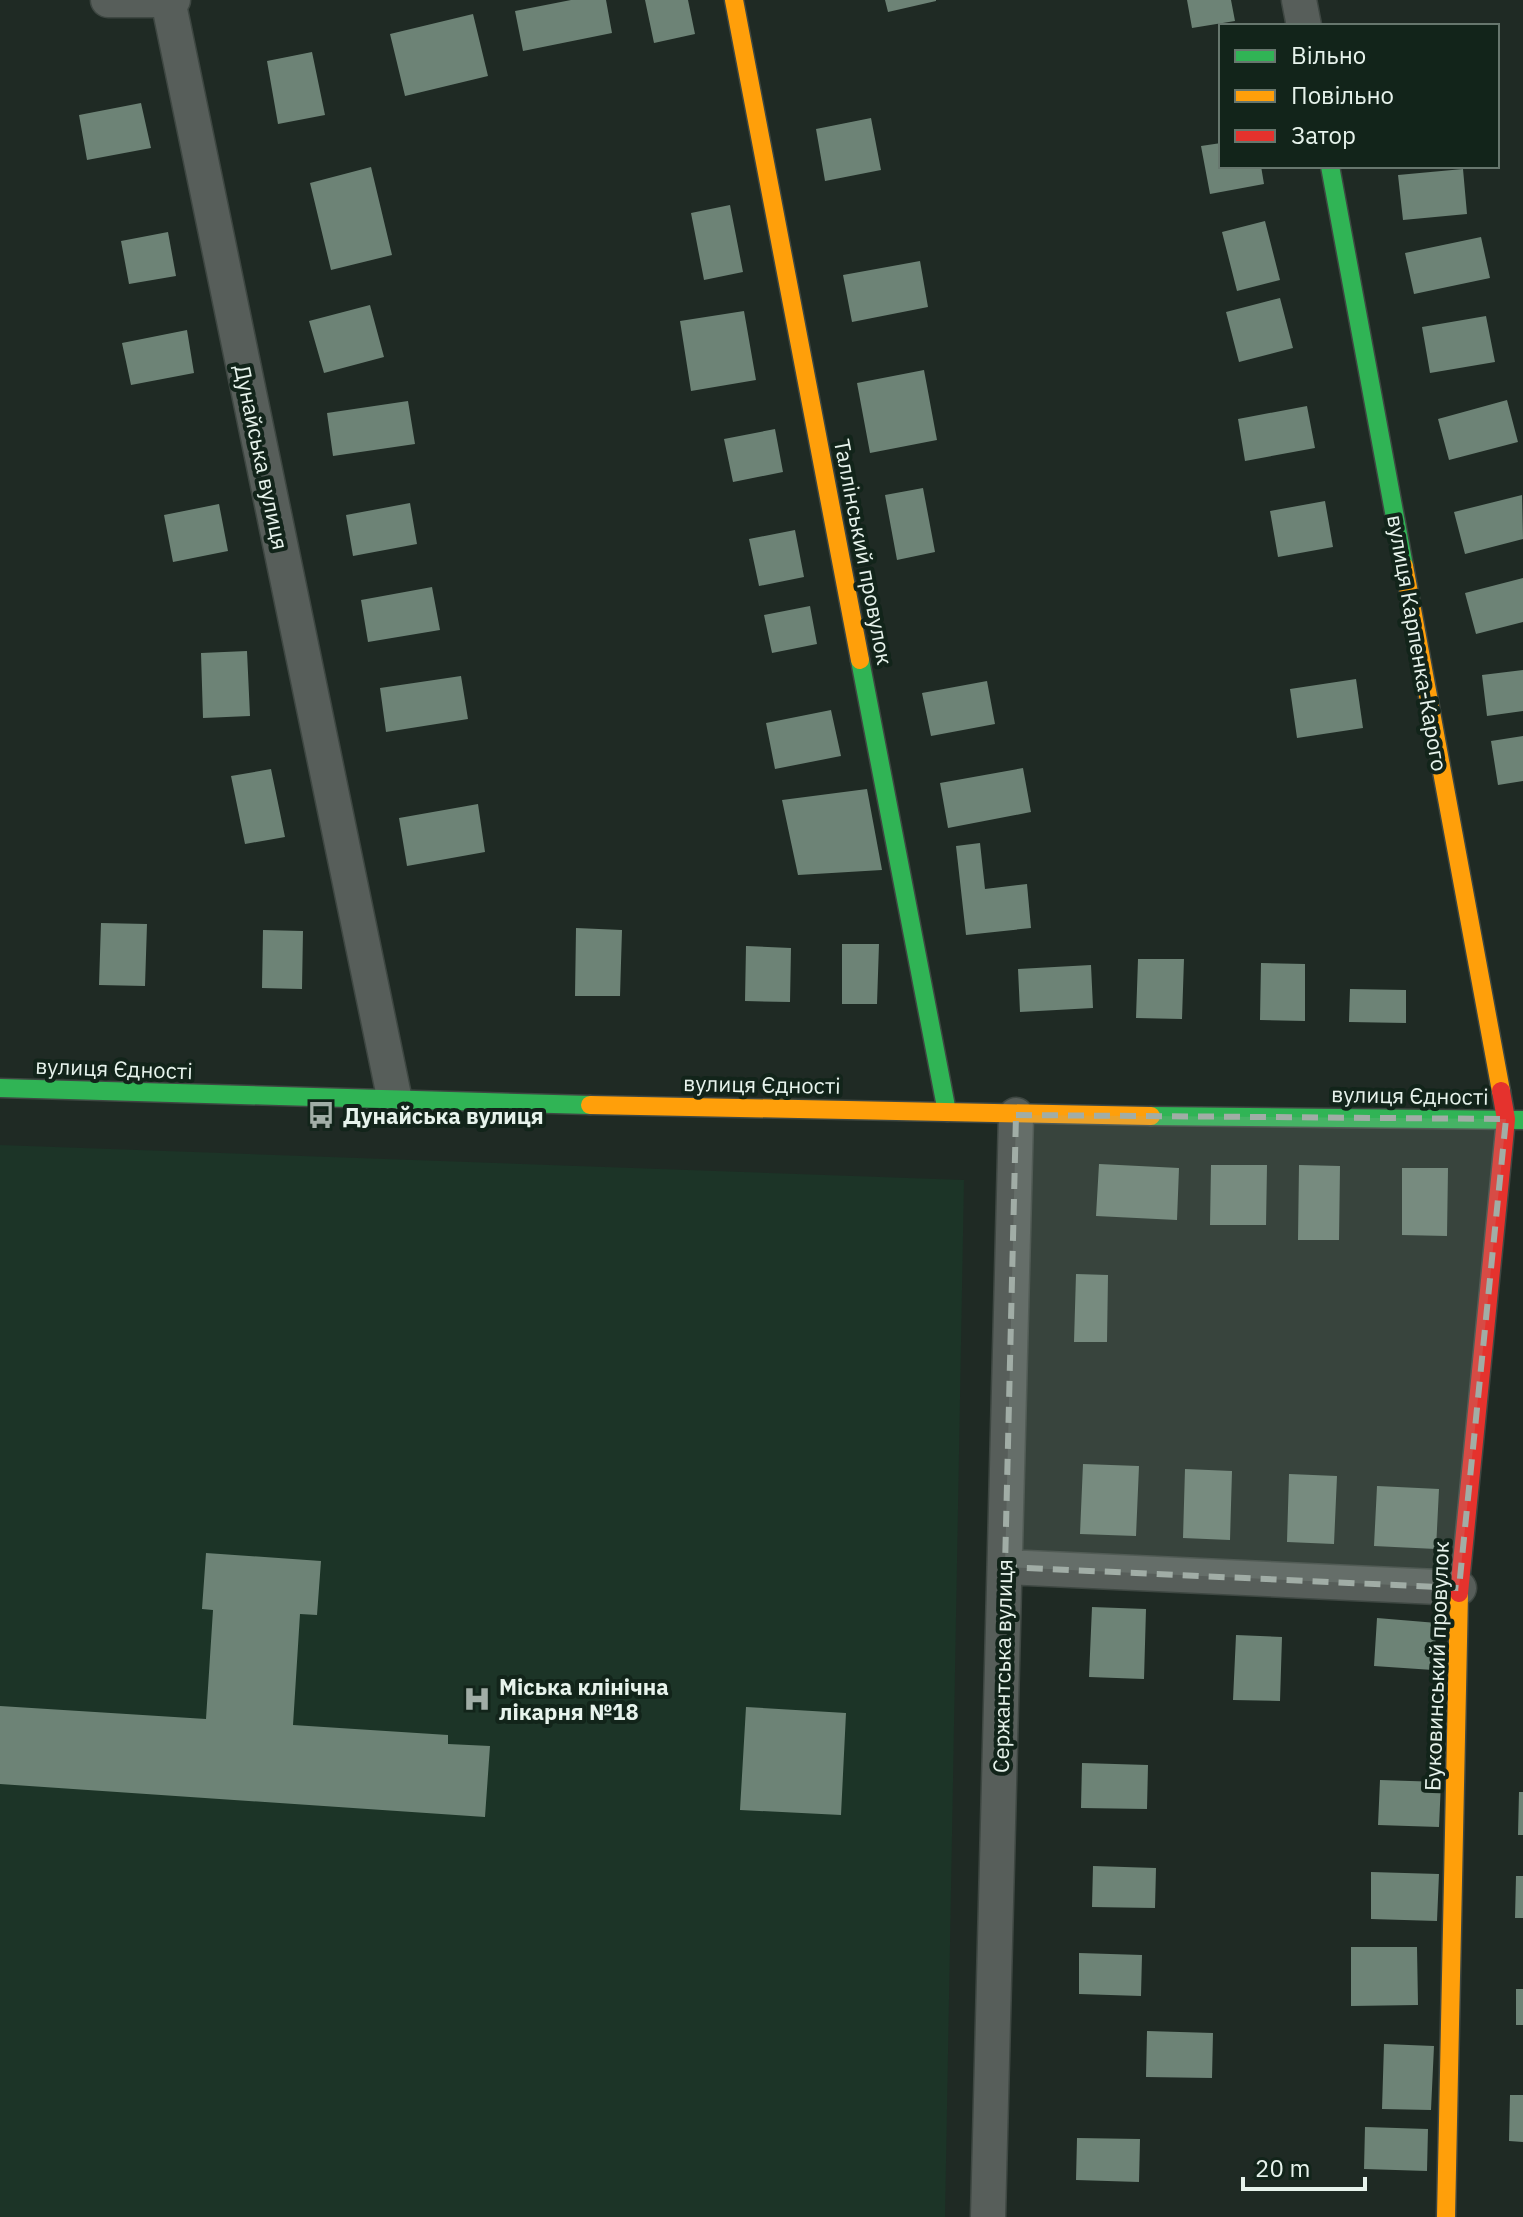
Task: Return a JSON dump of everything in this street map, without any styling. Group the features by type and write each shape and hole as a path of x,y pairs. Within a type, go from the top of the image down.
{"street":[{"path":"108,0 170,0"},
{"name":"Дунайська вулиця","path":"170,0 395,1101"},
{"name":"Таллінський провулок","path":"734,0 947,1112"},
{"path":"1299,0 1304,24"},
{"name":"вулиця Карпенка-Карого","path":"1330,168 1514,1120"},
{"name":"вулиця Єдності","path":"0,1088 395,1101 1016,1115 1514,1120"},
{"name":"Сержантська вулиця","path":"988,2217 1016,1115"},
{"name":"Буковинський провулок","path":"1446,2217 1459,1588 1514,1120"},
{"path":"1005,1567 1459,1588"}],"highlighted area":[{"path":"1016,1115 1506,1119 1459,1588 1005,1567"}],"shaded area":[{"name":"Міська клінічна лікарня №18","path":"0,1145 964,1180 945,2217 0,2217"}],"building":[{"path":"571,0 606,0 612,33 523,51 515,11"},
{"path":"645,0 688,0 695,34 654,43"},
{"path":"885,0 936,0 936,1 888,12"},
{"path":"1187,0 1231,0 1235,21 1192,28"},
{"path":"473,14 488,76 405,96 390,34"},
{"path":"312,52 325,115 278,124 267,61"},
{"path":"141,103 151,148 87,160 79,115"},
{"path":"871,118 881,170 825,181 816,129"},
{"path":"1219,143 1219,168 1261,168 1264,184 1210,194 1201,146"},
{"path":"371,167 392,255 331,270 310,183"},
{"path":"1463,169 1467,214 1403,220 1398,175"},
{"path":"730,205 743,272 704,280 691,213"},
{"path":"1265,221 1280,280 1237,291 1222,232"},
{"path":"168,232 176,276 129,284 121,241"},
{"path":"1481,237 1490,278 1414,294 1405,253"},
{"path":"920,261 928,307 852,322 843,275"},
{"path":"1280,298 1293,348 1239,362 1226,312"},
{"path":"370,305 384,357 324,373 309,321"},
{"path":"744,311 756,380 691,391 680,321"},
{"path":"1486,316 1495,362 1430,373 1422,327"},
{"path":"187,330 194,373 131,385 122,343"},
{"path":"924,370 937,440 870,453 857,383"},
{"path":"1507,400 1518,442 1449,460 1438,419"},
{"path":"408,401 415,444 333,456 327,413"},
{"path":"1307,406 1315,448 1245,461 1238,419"},
{"path":"775,429 783,472 733,482 724,439"},
{"path":"923,488 935,552 897,560 885,495"},
{"path":"1522,495 1523,539 1465,554 1454,512"},
{"path":"1325,501 1333,547 1278,557 1270,511"},
{"path":"410,503 417,544 353,556 346,515"},
{"path":"219,504 228,551 173,562 164,515"},
{"path":"795,530 804,577 759,586 749,539"},
{"path":"1523,578 1523,622 1476,634 1465,593"},
{"path":"432,587 440,630 368,642 361,600"},
{"path":"810,606 817,644 772,653 764,615"},
{"path":"247,651 250,716 203,718 201,653"},
{"path":"1523,670 1523,711 1487,716 1482,675"},
{"path":"461,676 468,719 386,732 380,688"},
{"path":"1356,679 1363,728 1297,738 1290,689"},
{"path":"987,681 995,724 931,736 922,693"},
{"path":"831,710 841,756 775,769 766,723"},
{"path":"1523,736 1523,781 1498,785 1491,741"},
{"path":"1023,768 1031,812 948,828 940,783"},
{"path":"271,769 285,837 245,844 231,776"},
{"path":"867,789 882,870 798,875 782,800"},
{"path":"478,804 485,852 407,866 399,818"},
{"path":"980,843 985,889 1027,884 1031,928 966,935 956,846"},
{"path":"101,923 147,924 145,986 99,985"},
{"path":"576,928 622,930 620,996 575,996"},
{"path":"263,930 303,931 302,989 262,988"},
{"path":"842,944 879,944 877,1004 842,1004"},
{"path":"746,946 791,948 790,1002 745,1001"},
{"path":"1138,959 1184,959 1182,1019 1136,1018"},
{"path":"1261,963 1305,964 1305,1021 1260,1020"},
{"path":"1091,965 1093,1008 1020,1012 1018,969"},
{"path":"1350,989 1406,990 1406,1023 1349,1022"},
{"path":"1099,1164 1179,1168 1177,1220 1096,1216"},
{"path":"1211,1165 1267,1165 1266,1225 1210,1225"},
{"path":"1299,1165 1340,1166 1339,1240 1298,1240"},
{"path":"1402,1168 1448,1168 1447,1236 1402,1235"},
{"path":"1076,1274 1108,1275 1107,1342 1074,1342"},
{"path":"1083,1464 1139,1466 1136,1536 1080,1534"},
{"path":"1185,1469 1232,1471 1230,1540 1183,1538"},
{"path":"1289,1474 1337,1476 1334,1544 1287,1542"},
{"path":"1377,1486 1439,1489 1436,1549 1374,1546"},
{"path":"206,1553 321,1561 317,1615 300,1614 293,1725 448,1735 448,1744 490,1746 485,1817 0,1784 0,1706 206,1719 213,1610 202,1609"},
{"path":"1092,1607 1146,1609 1144,1679 1089,1677"},
{"path":"1377,1618 1437,1623 1433,1670 1374,1666"},
{"path":"1236,1635 1282,1637 1280,1701 1233,1700"},
{"path":"746,1707 846,1713 841,1815 740,1810"},
{"path":"1082,1763 1148,1765 1147,1809 1081,1808"},
{"path":"1380,1780 1441,1782 1439,1827 1378,1825"},
{"path":"1519,1792 1523,1792 1523,1835 1518,1835"},
{"path":"1093,1866 1156,1868 1155,1908 1092,1907"},
{"path":"1371,1872 1439,1874 1437,1921 1371,1919"},
{"path":"1516,1876 1523,1876 1523,1918 1515,1918"},
{"path":"1351,1947 1417,1947 1418,2005 1351,2006"},
{"path":"1079,1953 1142,1955 1141,1996 1079,1994"},
{"path":"1516,1989 1523,1989 1523,2025 1516,2025"},
{"path":"1147,2031 1213,2033 1212,2078 1146,2077"},
{"path":"1384,2044 1434,2046 1431,2110 1382,2109"},
{"path":"1510,2095 1523,2095 1523,2142 1509,2141"},
{"path":"1365,2127 1428,2129 1427,2171 1364,2169"},
{"path":"1077,2138 1140,2139 1139,2182 1076,2180"}],"traffic: fast":[{"path":"1330,168 1404,566"},
{"path":"860,660 947,1112"},
{"path":"0,1088 590,1105"},
{"path":"1151,1116 1523,1120"}],"traffic: slow":[{"path":"734,0 860,660"},
{"path":"1404,566 1501,1091"},
{"path":"590,1105 1151,1116"},
{"path":"1446,2217 1459,1593"}],"traffic: jam":[{"path":"1459,1593 1506,1119 1501,1091"}],"place":[{"name":"Дунайська вулиця","path":"321,1115"},
{"name":"Міська клінічна лікарня №18","path":"477,1699"}]}
